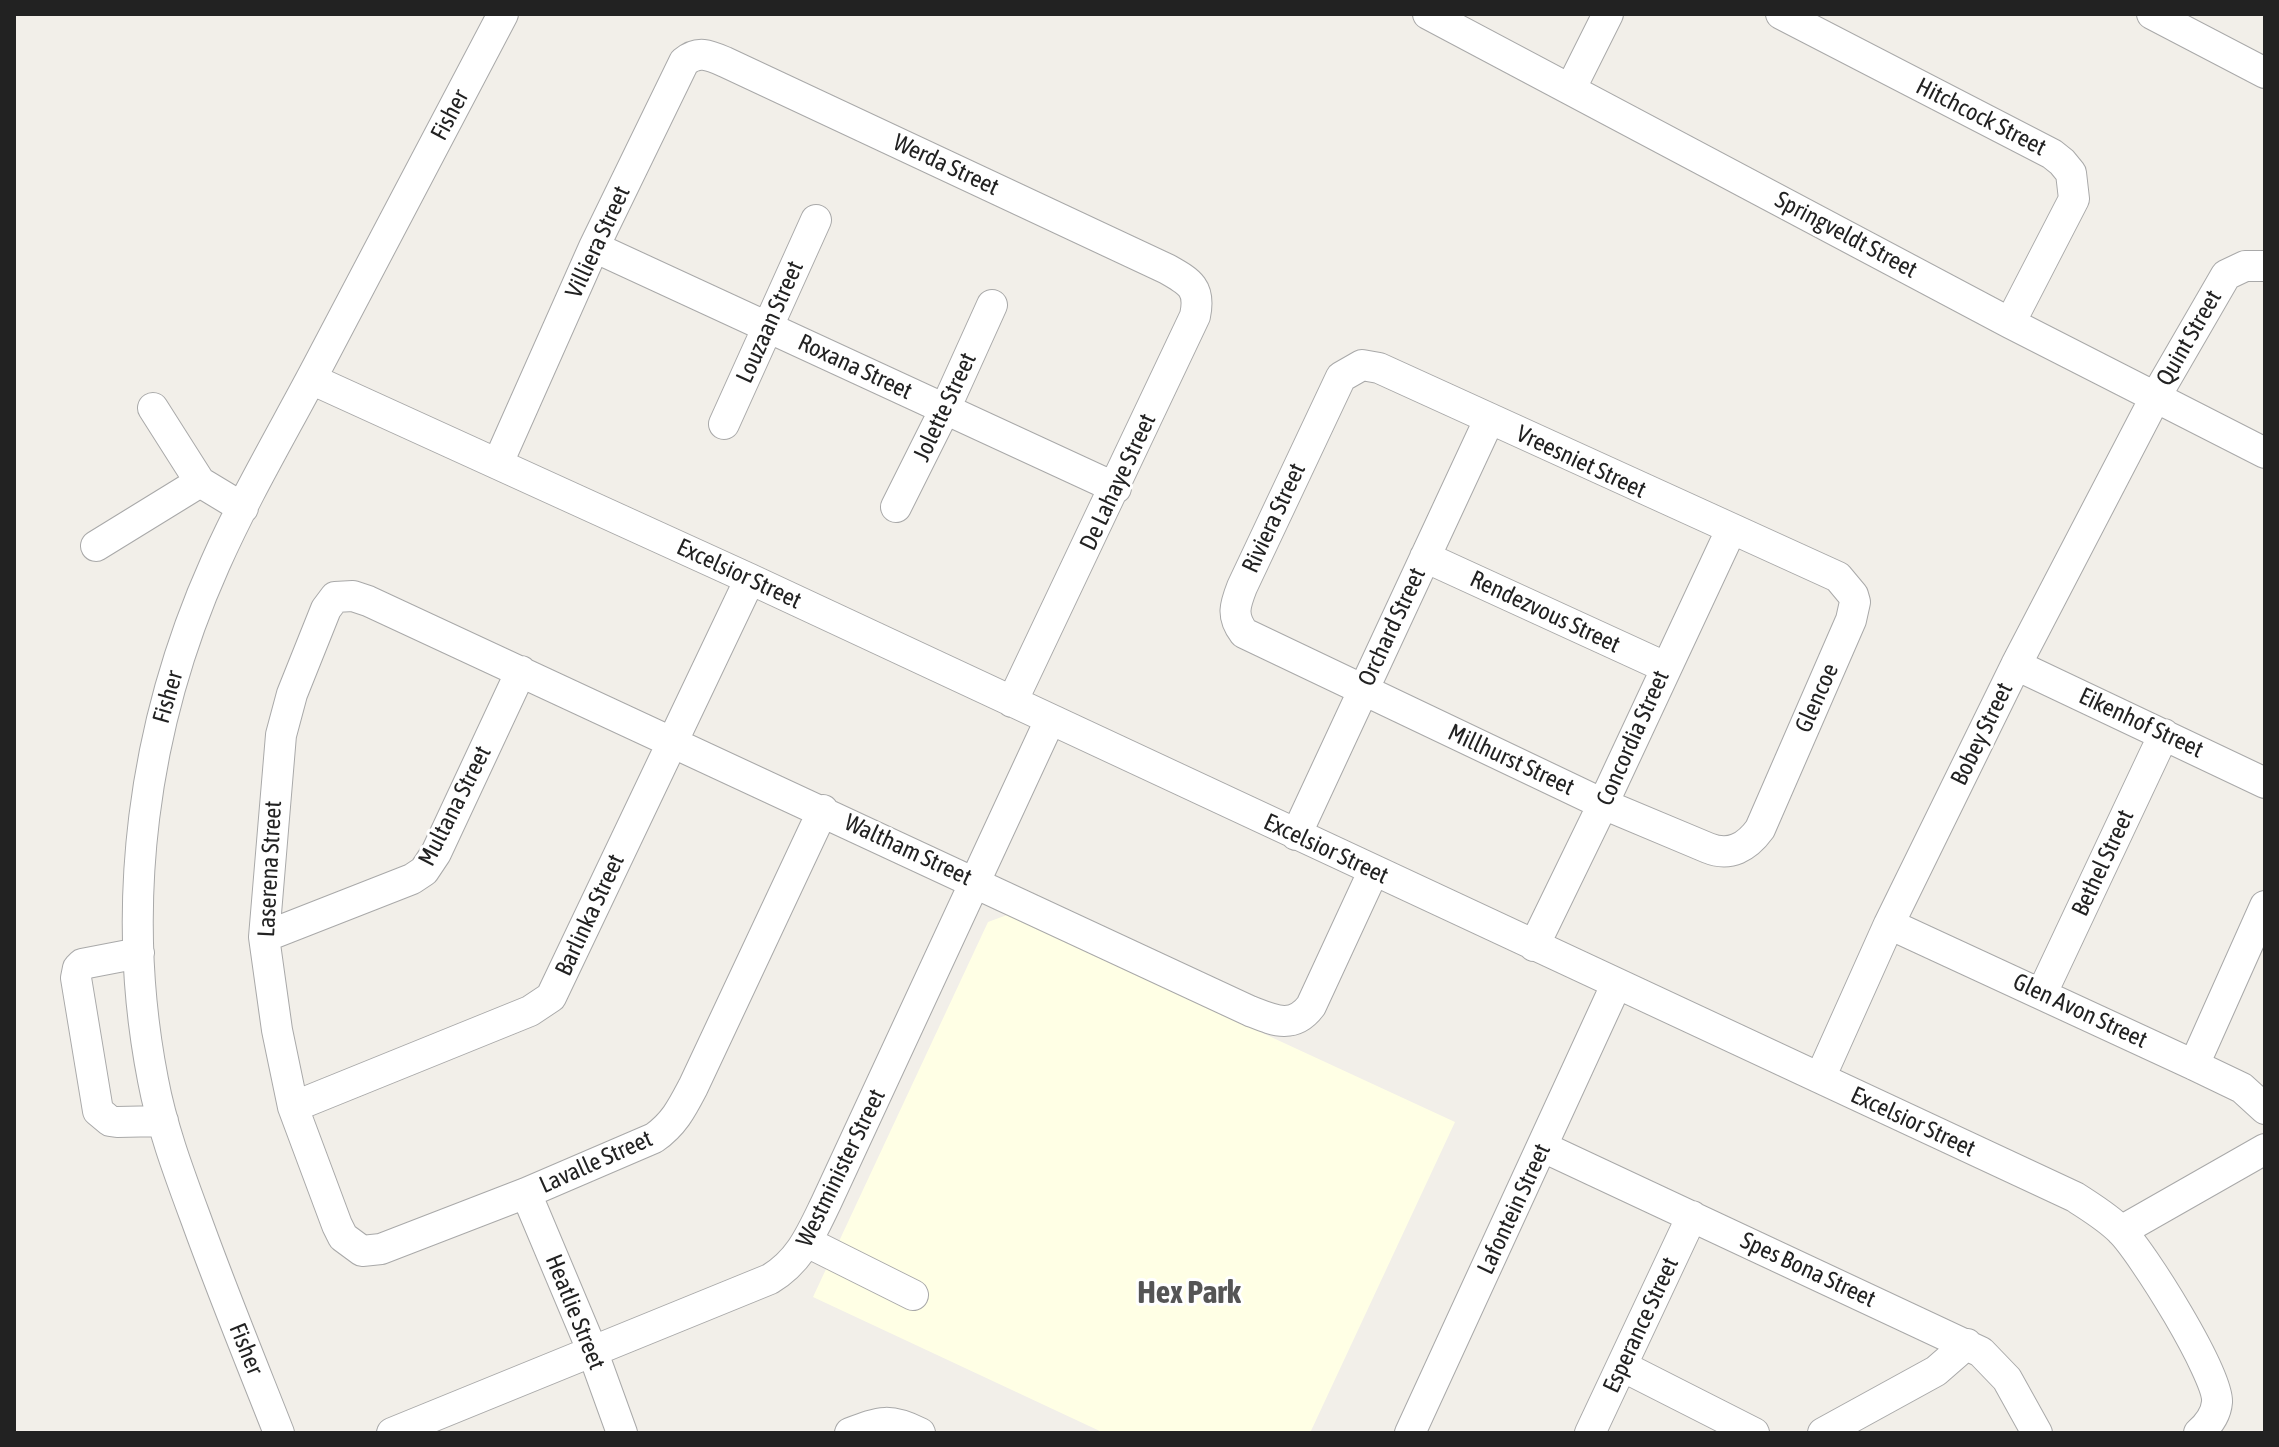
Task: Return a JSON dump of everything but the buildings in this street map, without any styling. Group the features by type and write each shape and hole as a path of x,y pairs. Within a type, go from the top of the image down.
{"street":[{"name":"Fisher","path":"279,1433 207,1249 163,1121 144,1026 139,953 143,816 155,747 178,662 215,564 503,14"},
{"name":"Springveldt Street","path":"1428,14 2010,323 2265,453"},
{"path":"1571,88 1608,14"},
{"name":"Hitchcock Street","path":"1781,14 2052,154 2066,166 2074,185 2072,204 2010,323"},
{"path":"2152,14 2265,73"},
{"name":"Villiera Street","path":"498,463 594,247 684,62 698,54 707,54 725,62"},
{"name":"Werda Street","path":"725,62 1167,269"},
{"name":"Louzaan Street","path":"724,424 816,220"},
{"name":"Roxana Street","path":"594,247 1116,488"},
{"name":"Quint Street","path":"2156,396 2226,275 2245,266 2265,266"},
{"name":"De Lahaye Street","path":"1012,702 1195,316 1195,289 1167,269"},
{"name":"Jolette Street","path":"896,507 992,305"},
{"name":"Vreesniet Street","path":"1337,386 1346,372 1370,365 1831,574"},
{"name":"Excelsior Street","path":"311,379 750,579 2075,1197 2121,1231 2150,1268 2210,1375 2217,1401 2212,1417 2199,1433"},
{"name":"Riviera Street","path":"1260,642 1238,626 1235,619 1236,601 1337,386"},
{"name":"Bobey Street","path":"1820,1078 1889,924 2016,665 2156,396"},
{"path":"153,408 200,482 243,508"},
{"name":"Orchard Street","path":"1296,835 1489,420"},
{"path":"96,546 200,482"},
{"name":"Concordia Street","path":"1534,946 1731,530"},
{"name":"Rendezvous Street","path":"1425,557 1665,667"},
{"name":"Glencoe","path":"1760,829 1855,610 1850,589 1831,574"},
{"name":"Barlinka Street","path":"293,1107 544,1004 558,984 750,579"},
{"name":"Laserena Street","path":"337,1225 293,1107 277,1030 264,937 277,755 285,716 329,603 343,595 368,601"},
{"name":"Waltham Street","path":"368,601 1250,1011 1283,1022 1298,1019 1311,1006 1373,872"},
{"name":"Millhurst Street","path":"1260,642 1603,804 1718,852 1744,846 1760,829"},
{"name":"Eikenhof Street","path":"2016,665 2265,783"},
{"name":"Multana Street","path":"264,937 412,879 424,871 436,853 521,671"},
{"name":"Westminister Street","path":"392,1433 770,1279 792,1264 807,1242 1050,720"},
{"name":"Bethel Street","path":"2042,993 2164,734"},
{"name":"Lavalle Street","path":"337,1225 352,1245 371,1252 526,1193 654,1138 673,1123 823,810"},
{"path":"2194,1065 2265,906"},
{"name":"Glen Avon Street","path":"1889,924 2242,1088 2265,1109"},
{"path":"139,953 86,962 78,968 76,978 98,1111 110,1121 163,1121"},
{"name":"Lafontein Street","path":"1410,1433 1616,985"},
{"name":"Spes Bona Street","path":"1543,1147 1981,1352 1999,1368 2037,1433"},
{"path":"2121,1231 2265,1149"},
{"name":"Heatlie Street","path":"526,1193 592,1350 622,1433"},
{"name":"Esperance Street","path":"1590,1433 1692,1216"},
{"path":"807,1242 913,1295"},
{"path":"1823,1433 1936,1371 1967,1344"},
{"path":"1622,1366 1754,1433"},
{"path":"850,1433 872,1424 889,1422 920,1433"}],"shaded area":[{"path":"1007,915 1455,1122 1310,1433 1104,1433 813,1297 988,922"}],"district":[{"name":"Hex Park","path":"1189,1293"}]}
